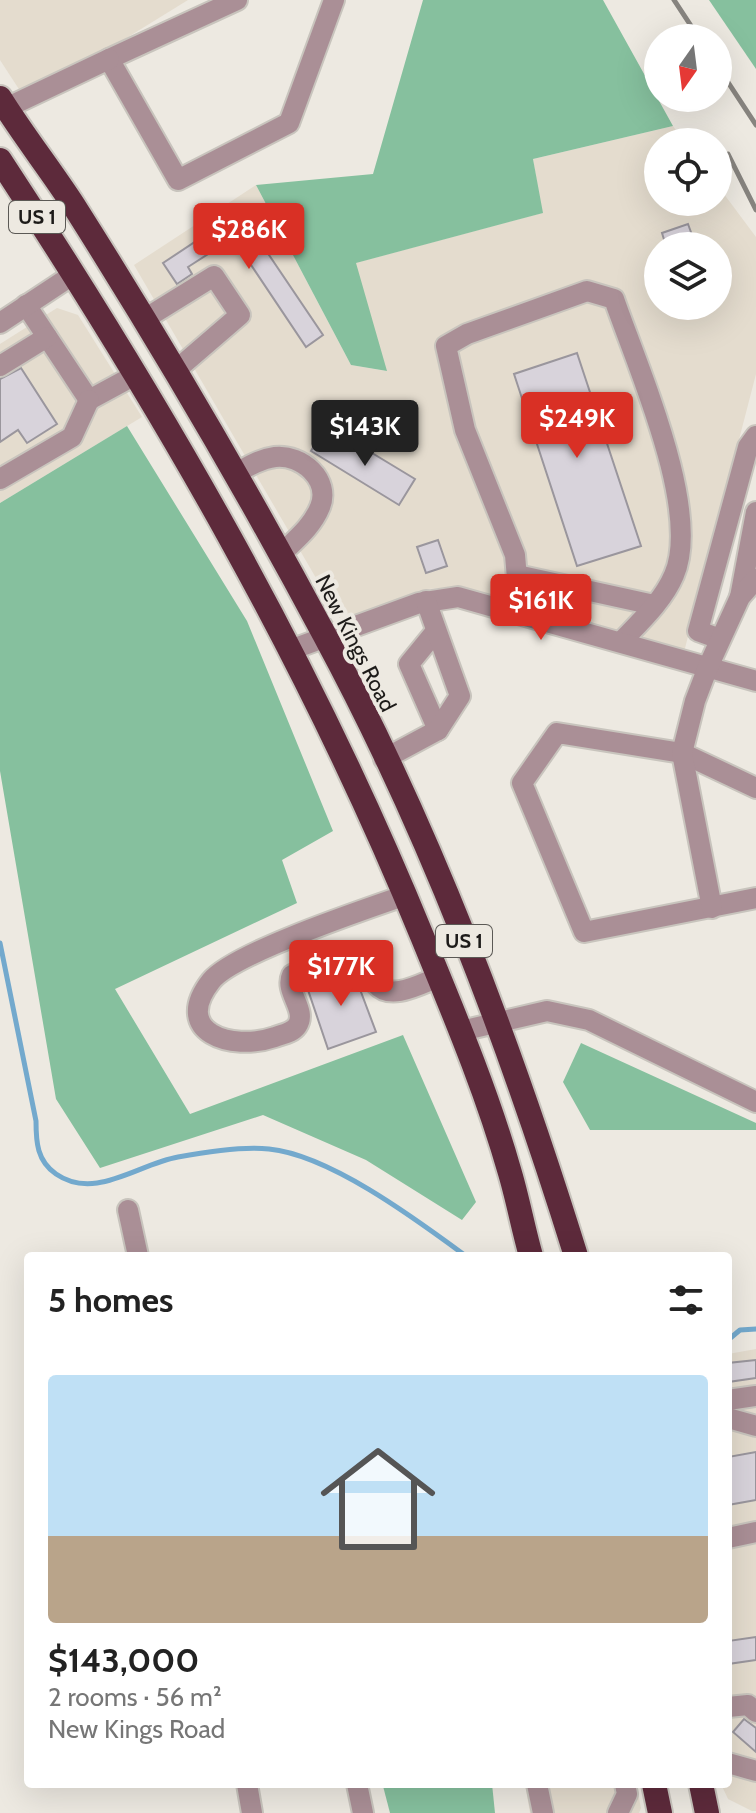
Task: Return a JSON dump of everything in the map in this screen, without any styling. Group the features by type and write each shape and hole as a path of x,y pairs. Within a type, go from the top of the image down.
{"highway":[{"name":"New Kings Road","path":"3,103 73,205 175,371 326,637 456,919 495,1021 575,1252"},
{"name":"US 1","path":"0,160 137,374 293,649 406,895 461,1031 510,1171 530,1252"},
{"path":"73,205 79,238 74,274 102,283 139,314"},
{"path":"655,1788 660,1813"},
{"path":"702,1788 707,1813"}],"street":[{"path":"3,103 109,59 237,0"},
{"path":"109,59 178,180 289,123 334,0"},
{"path":"0,323 74,274"},
{"path":"139,314 214,276 240,315 175,371"},
{"path":"520,613 515,555 465,430 446,346 467,334 587,291 614,299 676,481 683,527 681,554 673,577 654,605 621,642"},
{"path":"26,305 89,400"},
{"path":"0,366 47,337"},
{"path":"0,479 72,437 89,400 137,374"},
{"path":"720,639 698,631 748,447 756,436"},
{"path":"235,474 279,457 303,463 319,480 321,505 312,523 280,555"},
{"path":"712,908 682,753 695,701 740,597 756,512"},
{"path":"517,575 654,605"},
{"path":"740,597 756,579"},
{"path":"293,649 426,601 458,597 756,681"},
{"path":"384,759 446,719 460,696 427,641 426,601"},
{"path":"427,641 409,664 446,719"},
{"path":"756,788 682,753 557,733 522,783 584,932 756,898"},
{"path":"278,944 292,975 289,986 300,1012 299,1023 294,1030 257,1043 238,1045 219,1039 207,1029 198,1014 201,997 223,969 278,944 406,895"},
{"path":"292,975 351,954 358,955 376,984 387,991 399,991 439,977"},
{"path":"461,1031 547,1011 589,1020 756,1102"},
{"path":"128,1210 137,1252"},
{"path":"732,1399 756,1396"},
{"path":"732,1419 756,1426"},
{"path":"732,1537 756,1532"},
{"path":"732,1707 748,1705 756,1712"},
{"path":"732,1759 756,1771"},
{"path":"248,1788 252,1813"},
{"path":"358,1788 363,1813"},
{"path":"535,1788 540,1813"},
{"path":"618,1813 627,1794 626,1788"}],"shaded area":[{"path":"0,0 188,0 26,100 0,60"},
{"path":"644,133 644,216 732,216 732,205 756,237 756,374 684,652 464,587 427,589 341,621 134,265 256,185 351,365 386,371 355,263 542,213 533,159"},
{"path":"57,308 78,315 142,417 0,503 0,344"},
{"path":"756,1349 756,1811 728,1799 723,1788 732,1788 732,1353"},
{"path":"526,1788 637,1788 641,1808 639,1813 530,1813"}],"green space":[{"path":"423,0 603,0 644,74 644,112 665,112 673,126 644,128 644,133 533,159 543,213 356,263 387,371 351,365 256,185 373,174"},
{"path":"709,0 756,0 756,69 732,34 732,24 725,24"},
{"path":"127,426 247,621 333,831 282,860 297,903 115,989 190,1114 403,1035 476,1202 462,1220 366,1160 263,1115 100,1168 56,1099 0,771 0,503"},
{"path":"581,1043 756,1123 756,1130 590,1130 563,1082"},
{"path":"384,1788 492,1788 495,1813 390,1813"}],"building":[{"path":"240,212 323,335 306,347 233,238 188,267 192,274 177,284 163,263"},
{"path":"688,224 691,232 665,232"},
{"path":"577,353 641,546 577,566 514,374"},
{"path":"21,368 57,424 27,443 18,430 0,442 0,379"},
{"path":"323,431 368,458 372,453 415,479 399,505 311,451"},
{"path":"438,540 447,566 426,573 417,547"},
{"path":"352,968 376,1032 328,1049 306,984"},
{"path":"756,1360 756,1378 732,1381 732,1363"},
{"path":"756,1452 756,1500 732,1504 732,1456"},
{"path":"756,1637 756,1660 732,1663 732,1640"},
{"path":"744,1719 756,1728 756,1752 733,1732"}],"waterway":[{"path":"0,943 36,1121 39,1150 45,1163 56,1174 86,1184 117,1178 178,1157 212,1151 269,1149 319,1163 345,1176 398,1208 460,1252"},
{"path":"732,1337 740,1330 756,1329"}],"railway":[{"path":"674,0 690,24"},
{"path":"732,88 756,125"},
{"path":"732,162 756,210"}]}
